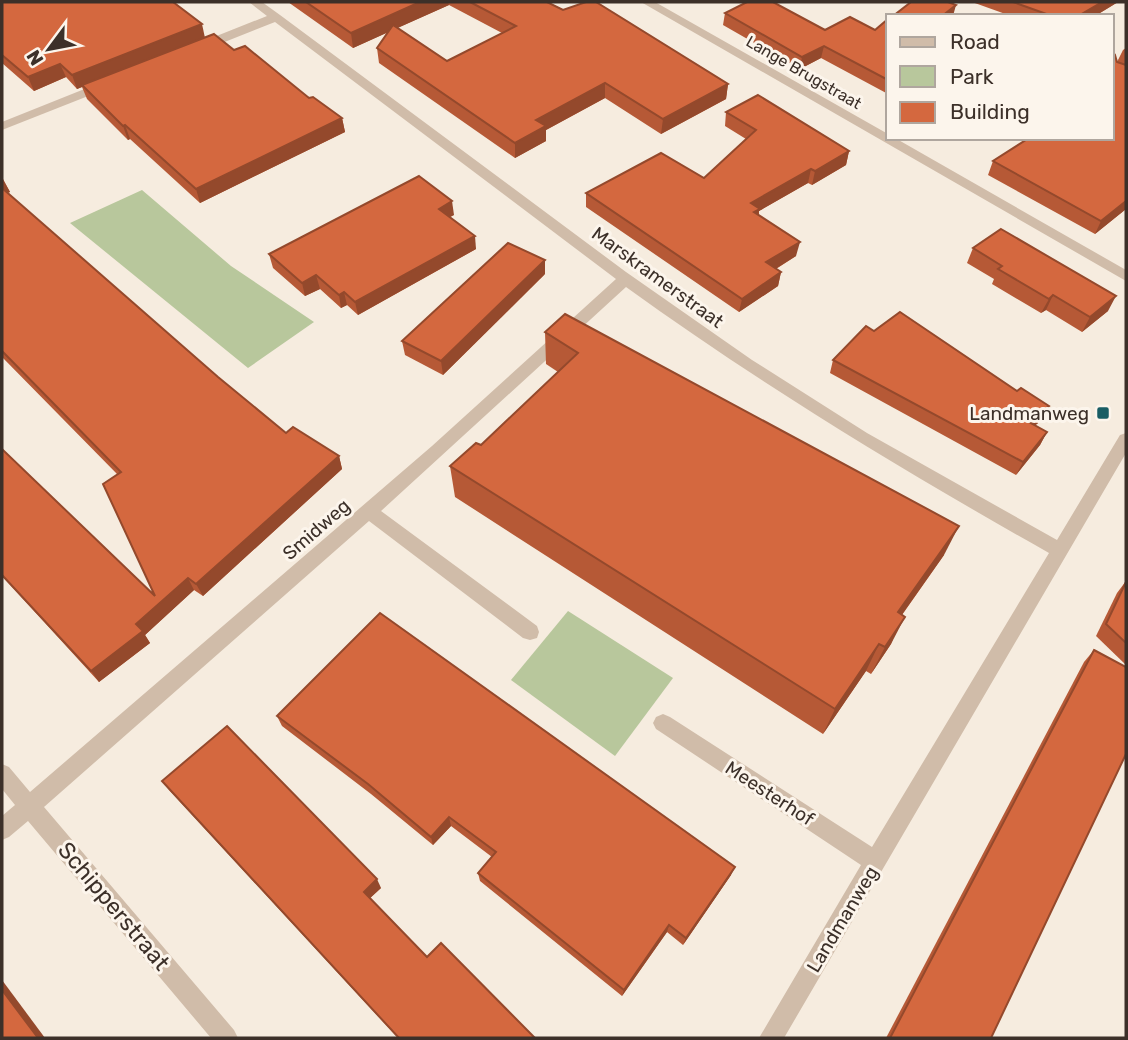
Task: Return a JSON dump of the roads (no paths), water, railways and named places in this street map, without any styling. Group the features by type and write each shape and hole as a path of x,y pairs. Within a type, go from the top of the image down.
{"street":[{"name":"Marskramerstraat","path":"255,2 625,279 747,365 920,473 1060,551"},
{"name":"Lange Brugstraat","path":"647,2 886,139"},
{"path":"190,51 276,17"},
{"path":"2,126 116,80"},
{"name":"Lange Brugstraat","path":"888,140 1126,276"},
{"name":"Smidweg","path":"2,830 369,510 625,279"},
{"name":"Landmanweg","path":"771,1038 1126,439"},
{"path":"369,510 530,632"},
{"name":"Meesterhof","path":"663,723 876,862"},
{"name":"Schipperstraat","path":"2,774 226,1038"}],"place":[{"name":"Landmanweg","path":"1103,413"}]}
